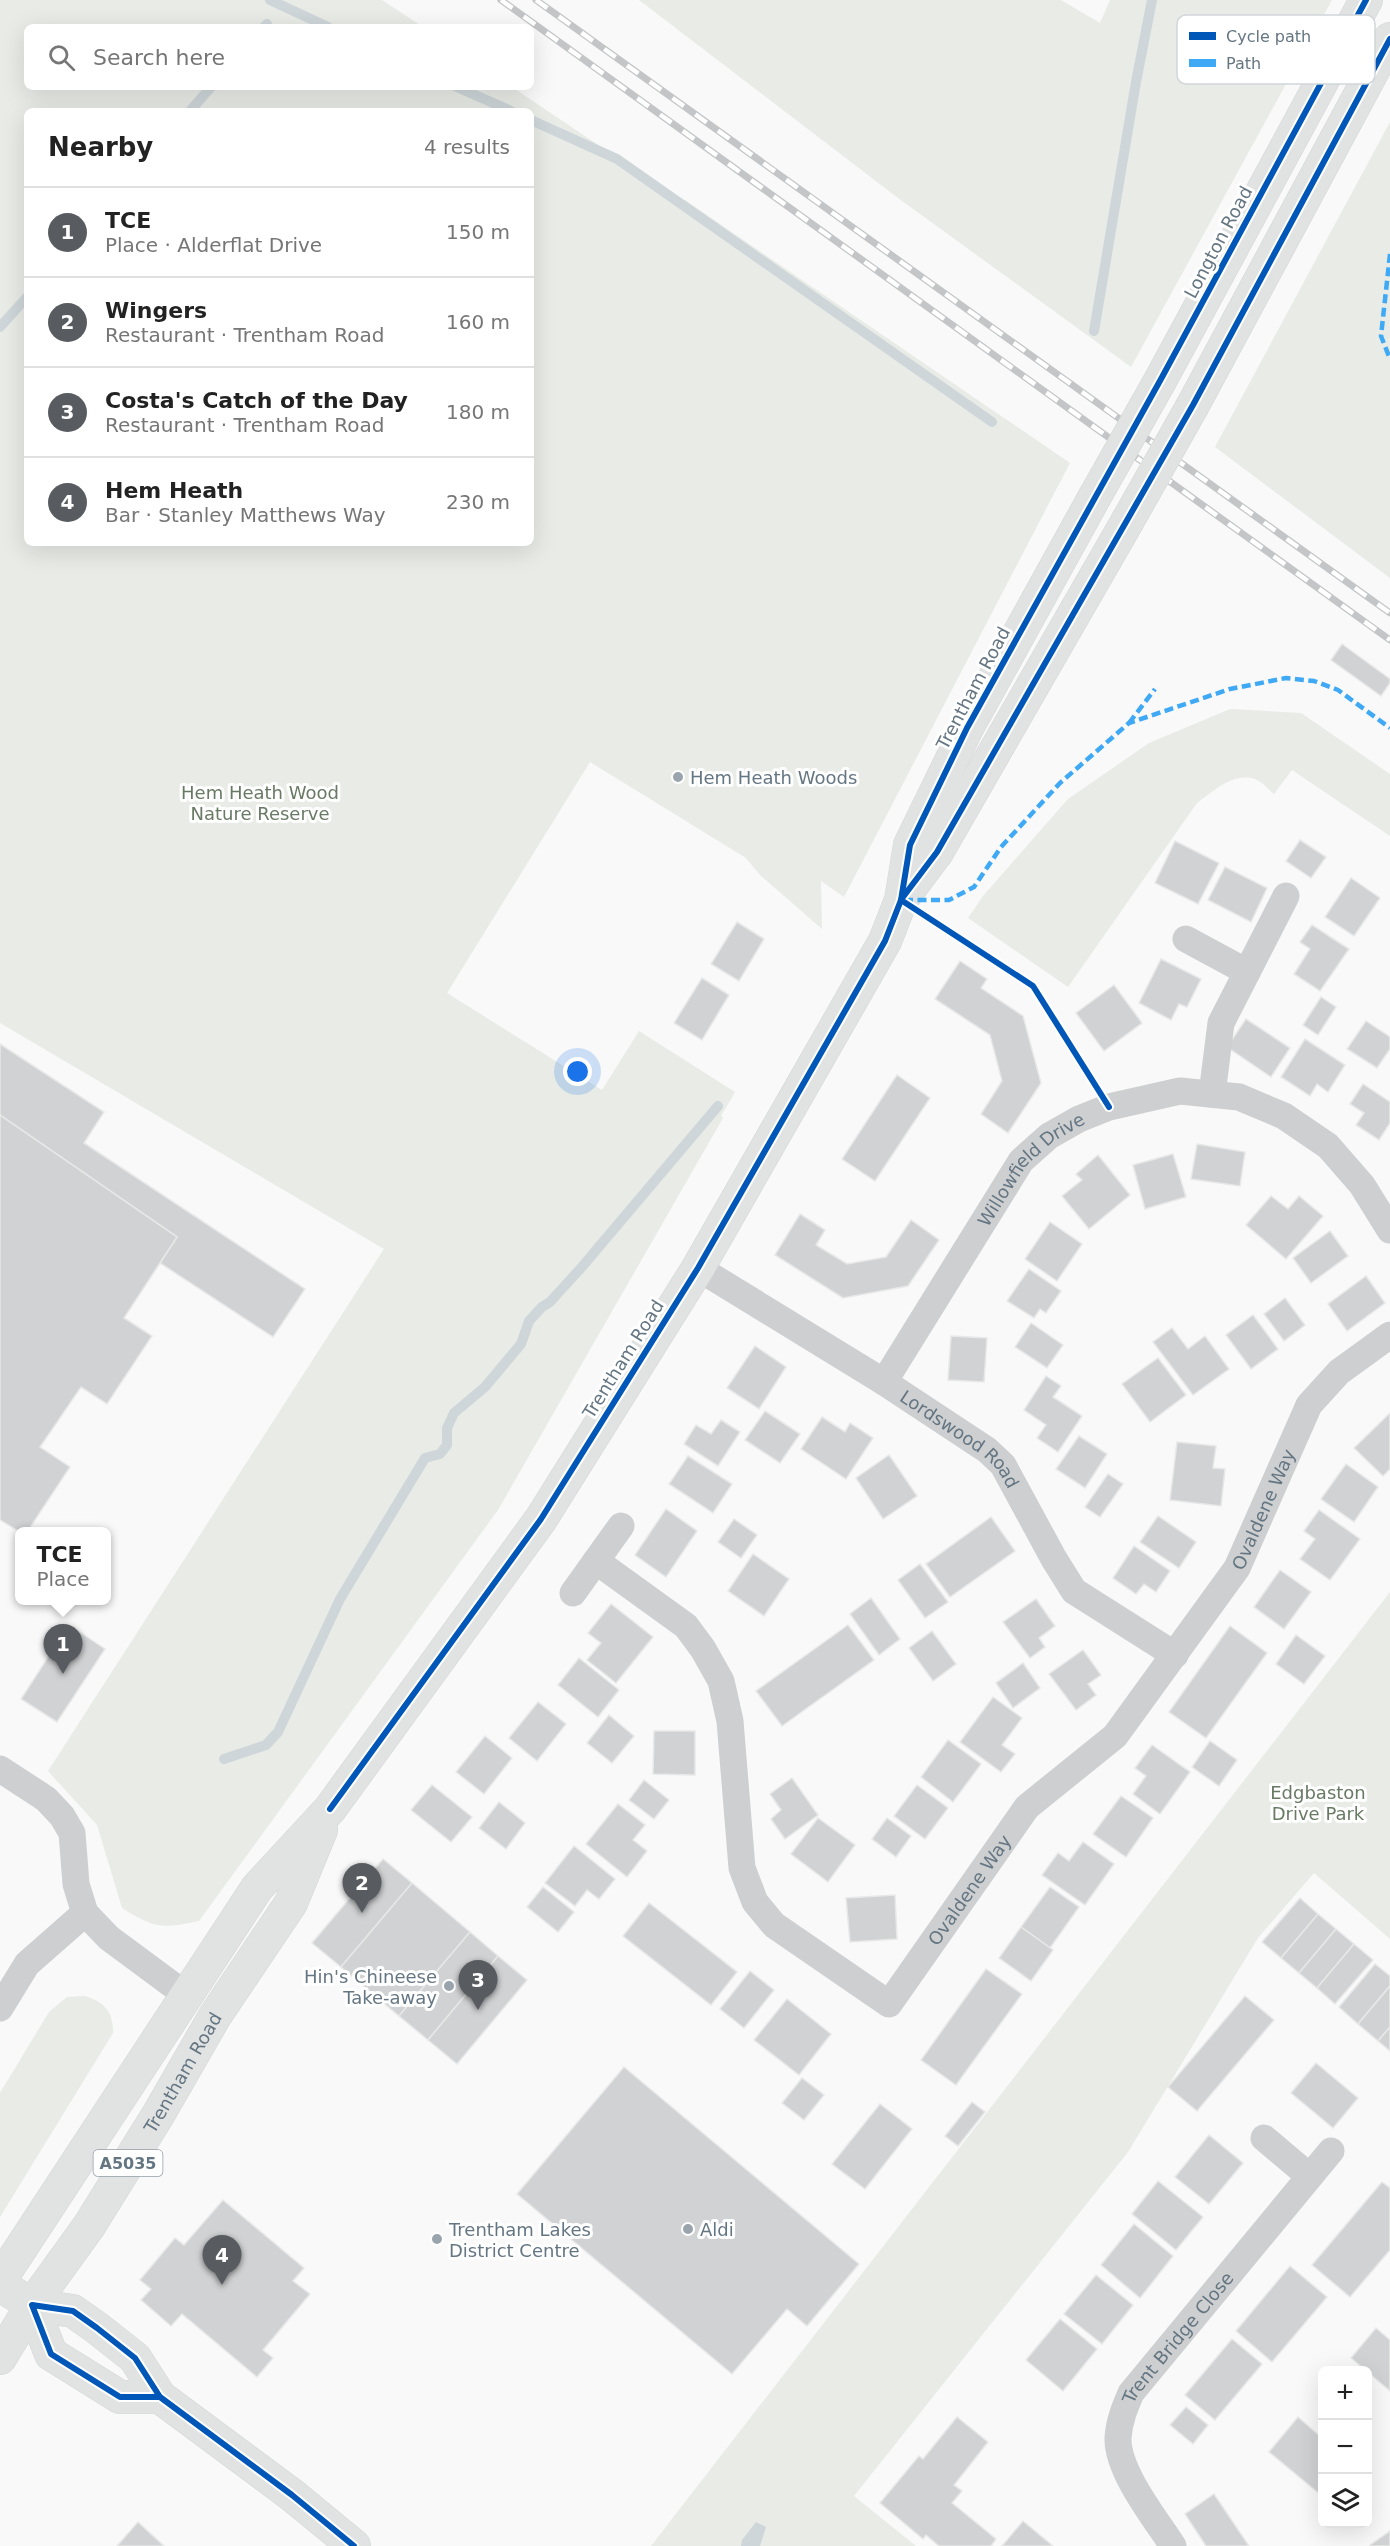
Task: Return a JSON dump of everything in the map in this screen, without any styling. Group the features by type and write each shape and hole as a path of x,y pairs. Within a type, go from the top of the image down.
{"main road":[{"name":"Longton Road","path":"1358,15 1366,0"},
{"name":"Trentham Road","path":"1375,67 1390,39"},
{"name":"Longton Road","path":"1094,498 1321,84"},
{"name":"Trentham Road","path":"901,900 937,852 1127,522 1193,405 1366,84"},
{"name":"Trentham Road","path":"0,2280 257,1888 330,1809 541,1519 698,1268 885,941 901,900 910,845 968,728 1094,498"},
{"name":"Trentham Road","path":"0,2358 32,2305 89,2226 158,2115 215,2016 291,1903 330,1809"},
{"path":"0,2285 32,2305 73,2311 135,2358 160,2397 291,2495 354,2546"},
{"path":"32,2305 51,2354 120,2397 160,2397"}],"street":[{"path":"1212,1094 1221,1023 1286,896"},
{"path":"1186,939 1247,972"},
{"name":"Willowfield Drive","path":"884,1382 1021,1161 1049,1136 1079,1119 1108,1107 1180,1091 1239,1097 1284,1116 1328,1146 1362,1185 1390,1230"},
{"name":"Lordswood Road","path":"698,1268 884,1382 987,1450 1003,1465 1074,1591 1175,1655"},
{"name":"Ovaldene Way","path":"596,1562 686,1626 703,1649 721,1681 730,1721 741,1868 755,1902 774,1925 889,2004 1027,1807 1115,1736 1237,1568 1309,1405 1339,1372 1390,1335"},
{"path":"573,1593 621,1526"},
{"path":"0,1769 46,1799 62,1816 72,1833 76,1884 85,1913 109,1938 186,1995"},
{"path":"0,2008 27,1964 85,1913"},
{"path":"1264,2138 1309,2176"},
{"name":"Trent Bridge Close","path":"1173,2546 1124,2466 1118,2440 1122,2415 1131,2393 1331,2151"}],"green space":[{"name":"Hem Heath Wood Nature Reserve","path":"0,0 382,0 418,24 24,24 24,90 516,90 683,202 685,200 1070,463 844,897 821,881 822,929 760,875 746,858 590,762 447,993 602,1090 639,1031 735,1092 721,1116 723,1118 498,1510 199,1921 167,1926 142,1920 122,1908 97,1825 48,1771 384,1249 0,1023"},
{"path":"639,0 1061,0 1100,23 1110,0 1332,0 1324,15 1177,15 1177,84 1286,84 1131,367 898,198"},
{"path":"1390,122 1390,578 1215,447"},
{"path":"1230,709 1301,713 1390,774 1390,836 1292,770 1274,794 1261,782 1251,778 1234,779 1197,803 1068,987 968,918 983,896 1068,799 1149,743"},
{"name":"Edgbaston Drive Park","path":"1390,1592 1390,1939 1314,1873 1258,1938 1128,2152 854,2496 916,2546 651,2546"},
{"path":"85,1996 97,2001 106,2009 113,2025 113,2033 0,2217 0,2093 49,2012 67,1997"}],"shaded area":[{"path":"756,2522 766,2527 760,2546 741,2546 742,2540"}],"building":[{"path":"1342,644 1390,679 1390,683 1381,696 1331,660"},
{"path":"1300,840 1326,857 1311,878 1286,861"},
{"path":"1175,841 1219,863 1198,904 1155,883"},
{"path":"1225,867 1267,888 1251,922 1208,900"},
{"path":"1351,878 1380,898 1354,936 1325,917"},
{"path":"737,922 764,939 739,981 711,964"},
{"path":"1312,925 1349,949 1320,991 1294,974 1310,949 1300,942"},
{"path":"1161,959 1201,979 1187,1007 1179,1004 1171,1020 1139,1003"},
{"path":"960,961 987,979 981,988 1023,1016 1041,1083 1008,1133 981,1114 1002,1081 990,1035 935,999"},
{"path":"702,978 729,995 702,1040 674,1023"},
{"path":"1114,985 1142,1023 1104,1051 1076,1013"},
{"path":"1321,997 1336,1007 1318,1035 1303,1025"},
{"path":"1246,1019 1290,1048 1271,1077 1227,1047"},
{"path":"1366,1021 1390,1037 1390,1049 1377,1068 1347,1049"},
{"path":"1305,1039 1345,1065 1328,1092 1317,1084 1310,1096 1281,1077"},
{"path":"0,1044 104,1112 84,1143 305,1289 273,1337 160,1263 177,1237 0,1115"},
{"path":"897,1075 930,1098 875,1181 842,1159"},
{"path":"1363,1084 1390,1102 1390,1123 1379,1140 1356,1125 1364,1113 1350,1104"},
{"path":"0,1115 177,1237 124,1318 152,1336 107,1404 81,1387 40,1447 70,1467 30,1527 15,1527 15,1529 0,1520"},
{"path":"1197,1144 1245,1152 1240,1186 1191,1179"},
{"path":"1173,1154 1186,1197 1145,1209 1133,1165"},
{"path":"1098,1155 1130,1195 1089,1229 1062,1196 1082,1180 1076,1174"},
{"path":"1271,1196 1288,1209 1299,1196 1323,1216 1286,1259 1246,1225"},
{"path":"800,1214 825,1230 816,1245 847,1264 886,1257 911,1220 939,1240 908,1286 843,1298 775,1255"},
{"path":"1050,1222 1082,1244 1057,1281 1025,1259"},
{"path":"1330,1231 1348,1256 1311,1283 1293,1258"},
{"path":"1029,1269 1061,1291 1046,1313 1040,1309 1034,1318 1007,1301"},
{"path":"1366,1276 1385,1303 1347,1331 1328,1304"},
{"path":"1285,1298 1305,1325 1284,1341 1264,1314"},
{"path":"1253,1315 1278,1349 1251,1369 1226,1335"},
{"path":"1031,1323 1063,1345 1047,1368 1015,1347"},
{"path":"1172,1328 1188,1349 1205,1336 1229,1369 1193,1395 1153,1342"},
{"path":"951,1336 987,1338 984,1382 948,1380"},
{"path":"755,1346 786,1367 759,1409 727,1388"},
{"path":"1158,1358 1186,1395 1150,1422 1122,1384"},
{"path":"1046,1376 1061,1386 1053,1397 1082,1416 1058,1452 1037,1438 1046,1425 1024,1410"},
{"path":"765,1411 800,1434 780,1463 745,1440"},
{"path":"1390,1413 1390,1469 1383,1476 1354,1448"},
{"path":"822,1417 845,1432 850,1423 873,1438 846,1479 801,1449"},
{"path":"721,1420 740,1432 718,1466 684,1444 696,1425 711,1434"},
{"path":"1079,1436 1107,1454 1085,1488 1056,1469"},
{"path":"1177,1442 1216,1446 1213,1468 1225,1469 1221,1506 1170,1500"},
{"path":"889,1455 917,1496 883,1519 856,1478"},
{"path":"688,1456 732,1484 713,1513 669,1484"},
{"path":"1346,1464 1378,1487 1354,1522 1321,1499"},
{"path":"1108,1474 1123,1484 1100,1517 1085,1507"},
{"path":"666,1509 697,1531 666,1577 635,1555"},
{"path":"1319,1510 1360,1539 1330,1580 1300,1559 1315,1539 1304,1531"},
{"path":"1158,1516 1196,1542 1179,1568 1140,1542"},
{"path":"991,1517 1015,1551 950,1597 926,1564"},
{"path":"734,1519 757,1535 741,1558 718,1542"},
{"path":"1134,1546 1170,1571 1156,1592 1144,1584 1136,1594 1113,1578"},
{"path":"753,1554 789,1579 764,1616 728,1591"},
{"path":"920,1564 948,1602 925,1618 898,1580"},
{"path":"1280,1570 1311,1592 1284,1629 1254,1607"},
{"path":"871,1598 900,1639 879,1655 850,1614"},
{"path":"1036,1599 1055,1626 1039,1638 1045,1647 1030,1658 1003,1622"},
{"path":"611,1604 653,1637 616,1683 587,1660 601,1643 588,1633"},
{"path":"69,1625 105,1649 57,1722 21,1699"},
{"path":"848,1625 874,1660 782,1726 756,1691"},
{"path":"1230,1626 1267,1653 1206,1738 1169,1712"},
{"path":"932,1631 956,1664 933,1681 909,1648"},
{"path":"1296,1635 1325,1656 1304,1684 1276,1664"},
{"path":"1083,1650 1101,1675 1088,1684 1096,1695 1076,1710 1049,1674"},
{"path":"579,1658 619,1690 598,1717 558,1685"},
{"path":"1023,1663 1040,1688 1013,1708 996,1683"},
{"path":"993,1697 1022,1718 1002,1745 1015,1754 1001,1772 960,1742"},
{"path":"538,1702 566,1724 537,1761 509,1738"},
{"path":"609,1715 634,1736 612,1763 587,1743"},
{"path":"654,1731 695,1731 695,1775 653,1774"},
{"path":"485,1736 512,1758 484,1794 456,1772"},
{"path":"948,1740 981,1764 953,1802 921,1777"},
{"path":"1210,1741 1237,1760 1219,1786 1192,1767"},
{"path":"1152,1745 1190,1772 1160,1814 1133,1794 1146,1776 1135,1768"},
{"path":"792,1778 818,1815 785,1839 771,1819 781,1810 770,1794"},
{"path":"644,1780 669,1800 654,1819 629,1800"},
{"path":"432,1785 472,1817 451,1842 411,1810"},
{"path":"917,1785 948,1808 925,1839 894,1816"},
{"path":"1121,1796 1153,1818 1126,1857 1093,1834"},
{"path":"499,1802 525,1823 506,1849 479,1828"},
{"path":"618,1804 645,1825 633,1840 647,1851 627,1877 586,1844"},
{"path":"818,1818 855,1845 828,1882 791,1854"},
{"path":"887,1818 911,1836 896,1857 872,1839"},
{"path":"1083,1842 1114,1864 1085,1905 1042,1875 1058,1853 1069,1861"},
{"path":"574,1846 615,1879 599,1899 587,1890 575,1906 545,1883"},
{"path":"383,1859 412,1883 341,1967 312,1943"},
{"path":"412,1883 470,1932 399,2016 341,1967"},
{"path":"543,1887 574,1912 558,1932 527,1907"},
{"path":"1050,1887 1079,1907 1050,1948 1021,1927"},
{"path":"895,1895 897,1939 850,1942 846,1898"},
{"path":"1300,1898 1318,1914 1281,1958 1262,1942"},
{"path":"649,1903 737,1972 711,2005 623,1936"},
{"path":"1318,1914 1336,1929 1299,1973 1281,1958"},
{"path":"1021,1927 1053,1950 1031,1981 999,1958"},
{"path":"1336,1929 1354,1944 1317,1988 1299,1973"},
{"name":"Hin's Chineese Take-away","path":"470,1932 498,1956 428,2040 399,2016"},
{"path":"1354,1944 1373,1960 1335,2004 1317,1988"},
{"path":"498,1956 527,1980 457,2064 428,2040"},
{"path":"1375,1964 1390,1976 1390,1986 1358,2024 1339,2007"},
{"path":"986,1969 1022,1994 956,2085 921,2060"},
{"path":"750,1971 774,1990 744,2028 720,2009"},
{"path":"1390,1986 1390,2027 1378,2041 1358,2024"},
{"path":"1245,1996 1274,2020 1197,2111 1168,2087"},
{"path":"787,1999 831,2034 799,2075 754,2040"},
{"path":"1390,2027 1390,2051 1378,2041"},
{"path":"1316,2063 1358,2098 1333,2128 1291,2093"},
{"name":"Aldi","path":"624,2067 859,2264 807,2326 787,2309 732,2374 517,2194"},
{"path":"802,2078 824,2095 804,2120 782,2103"},
{"path":"972,2102 985,2112 958,2146 945,2136"},
{"path":"880,2104 912,2129 865,2189 832,2164"},
{"path":"1209,2135 1243,2163 1209,2204 1175,2177"},
{"path":"1158,2181 1203,2217 1176,2250 1132,2214"},
{"path":"1382,2182 1390,2188 1390,2250 1350,2297 1312,2265"},
{"path":"223,2200 304,2268 293,2281 310,2294 263,2350 273,2358 257,2377 182,2314 171,2326 141,2300 151,2289 140,2280 175,2238 184,2245"},
{"path":"1134,2224 1173,2256 1140,2298 1101,2265"},
{"path":"1290,2266 1327,2297 1272,2362 1236,2331"},
{"path":"1096,2275 1133,2305 1102,2344 1064,2314"},
{"path":"1060,2319 1097,2349 1063,2391 1026,2360"},
{"path":"1376,2328 1390,2340 1390,2391 1372,2376 1372,2366 1360,2366 1351,2358"},
{"path":"1232,2339 1262,2364 1215,2420 1185,2395"},
{"path":"1186,2407 1208,2425 1193,2444 1170,2425"},
{"path":"957,2417 988,2442 954,2485 962,2491 952,2503 996,2539 991,2546 939,2546 926,2535 923,2539 880,2503 919,2456 923,2459"},
{"path":"1298,2417 1318,2434 1318,2493 1269,2452"},
{"path":"1214,2494 1249,2546 1206,2546 1185,2514"},
{"path":"1023,2521 1053,2546 1002,2546"},
{"path":"138,2522 164,2546 117,2546"},
{"path":"1390,2531 1390,2546 1370,2545"}],"waterway":[{"path":"270,0 322,24"},
{"path":"1094,331 1152,0"},
{"path":"193,108 208,90"},
{"path":"464,90 504,108"},
{"path":"534,121 617,159 992,422"},
{"path":"0,327 24,300"},
{"path":"224,1759 266,1745 278,1732 340,1599 425,1458 440,1454 447,1445 447,1428 454,1413 485,1387 521,1344 529,1321 581,1268 718,1106"}],"railway":[{"path":"501,0 1390,640"},
{"path":"536,0 1390,613"}],"marked path":[{"path":"1390,254 1381,336 1390,359"},
{"path":"904,900 949,900 974,887 1001,847 1060,783 1129,723 1230,689 1286,678 1314,681 1338,690 1390,728"},
{"path":"1129,723 1155,689"}],"cycle path":[{"path":"1358,15 1366,0"},
{"path":"1375,67 1390,39"},
{"path":"330,1809 541,1519 698,1268 885,941 901,900 910,845 967,728 1161,379 1321,84"},
{"path":"903,897 937,852 1193,405 1366,84"},
{"path":"901,900 1033,986 1109,1107"},
{"path":"160,2397 120,2397 51,2354 32,2305 73,2311 97,2328 135,2358 160,2397 292,2495 354,2546"}],"place":[{"name":"Hem Heath Woods","path":"678,777"},
{"name":"TCE","path":"63,1674"},
{"name":"Wingers","path":"362,1913"},
{"name":"Hin's Chineese Take-away","path":"449,1986"},
{"name":"Costa's Catch of the Day","path":"478,2010"},
{"name":"Aldi","path":"688,2229"},
{"name":"Trentham Lakes District Centre","path":"437,2239"},
{"name":"Hem Heath","path":"222,2285"}]}
